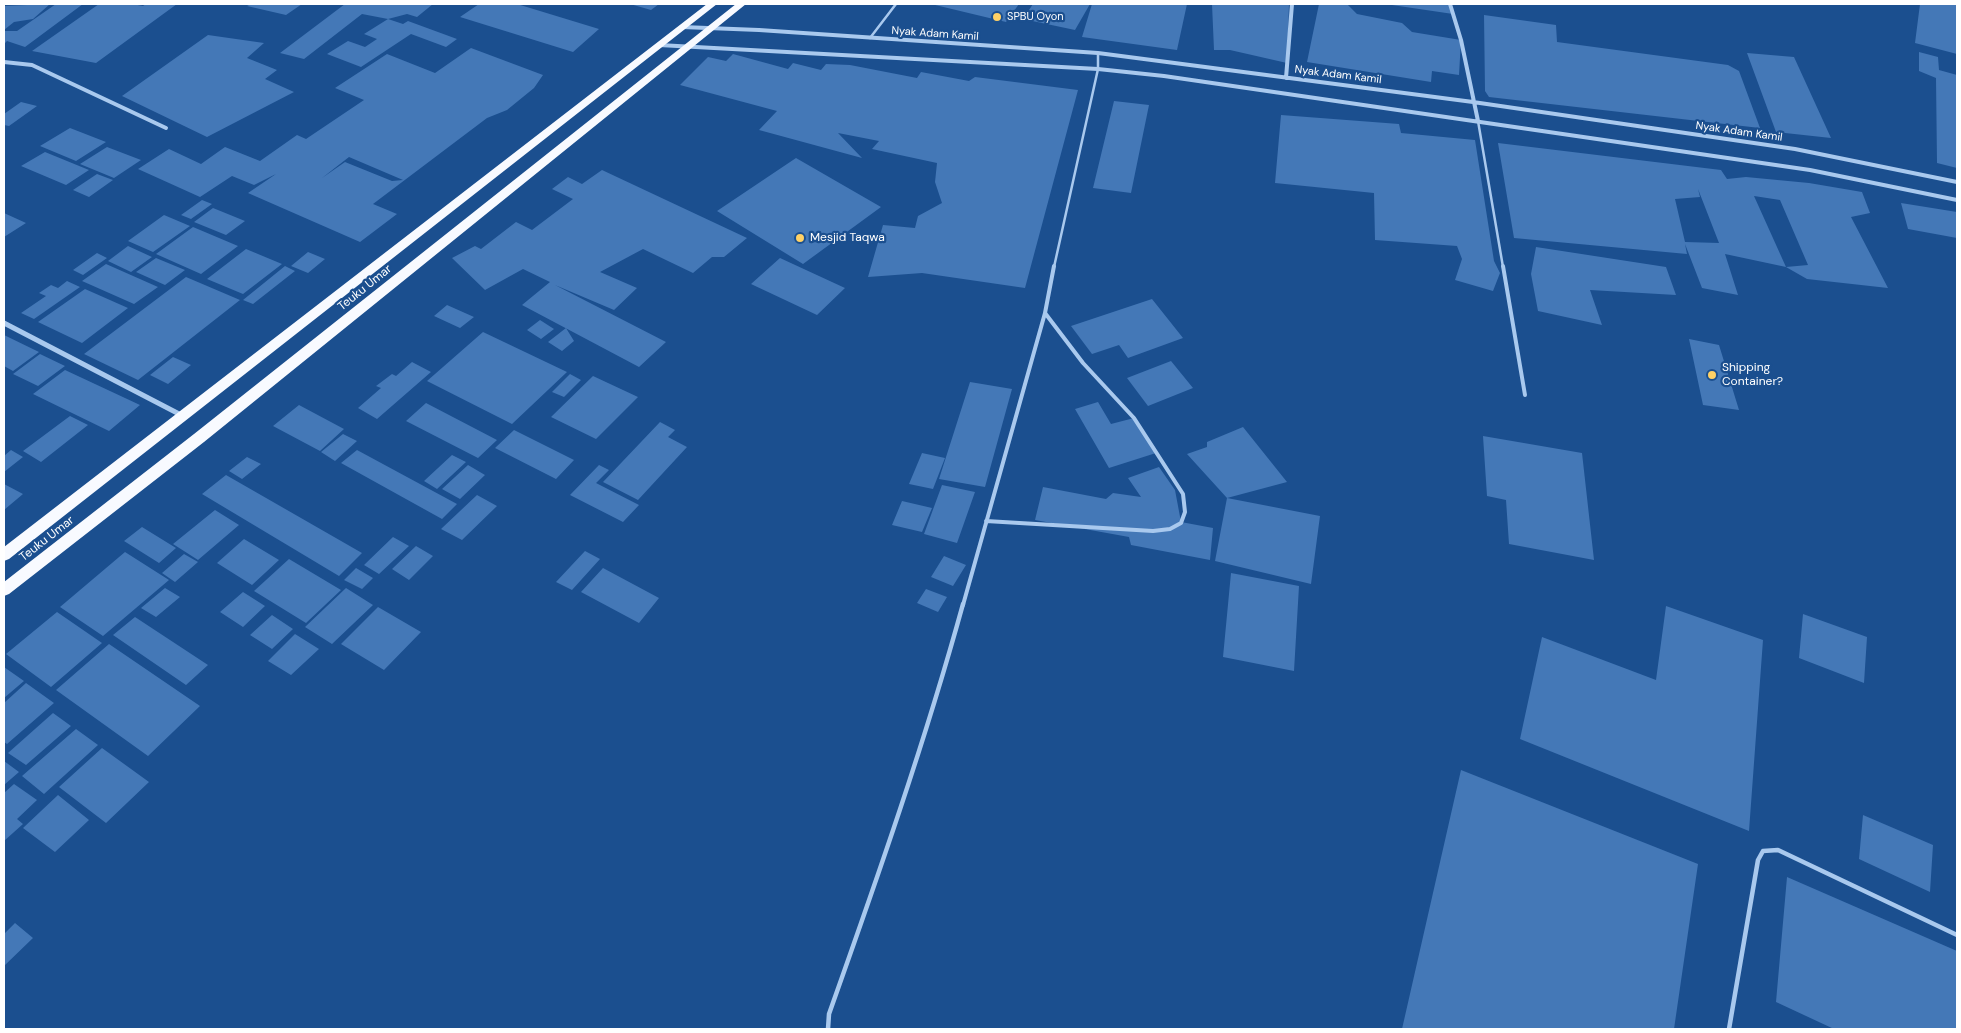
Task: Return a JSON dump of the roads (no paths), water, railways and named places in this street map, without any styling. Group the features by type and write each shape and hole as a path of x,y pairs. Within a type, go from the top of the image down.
{"highway":[{"path":"4,555 712,4"},
{"name":"Teuku Umar","path":"4,590 207,432 741,4"}],"street":[{"path":"1286,78 1292,4"},
{"path":"1450,4 1461,40 1478,122"},
{"name":"Nyak Adam Kamil","path":"682,27 711,27 1098,53 1473,102 1795,149 1957,182"},
{"path":"657,45 1098,69 1173,78 1810,170 1957,200"},
{"path":"4,62 32,65 166,128"},
{"path":"4,323 183,416"}],"lane":[{"path":"870,38 896,4"},
{"path":"828,1029 829,1014 861,924 944,673 1045,313 1098,69 1098,53"},
{"path":"1478,122 1525,395"},
{"path":"986,522 1153,531 1179,526 1184,518 1186,507 1183,494 1134,418 1084,363 1045,313"},
{"path":"1729,1029 1758,860 1763,851 1778,850 1957,935"}],"place":[{"name":"SPBU Oyon","path":"997,17"},
{"name":"Mesjid Taqwa","path":"800,238"},
{"name":"Shipping Container?","path":"1712,375"}]}
